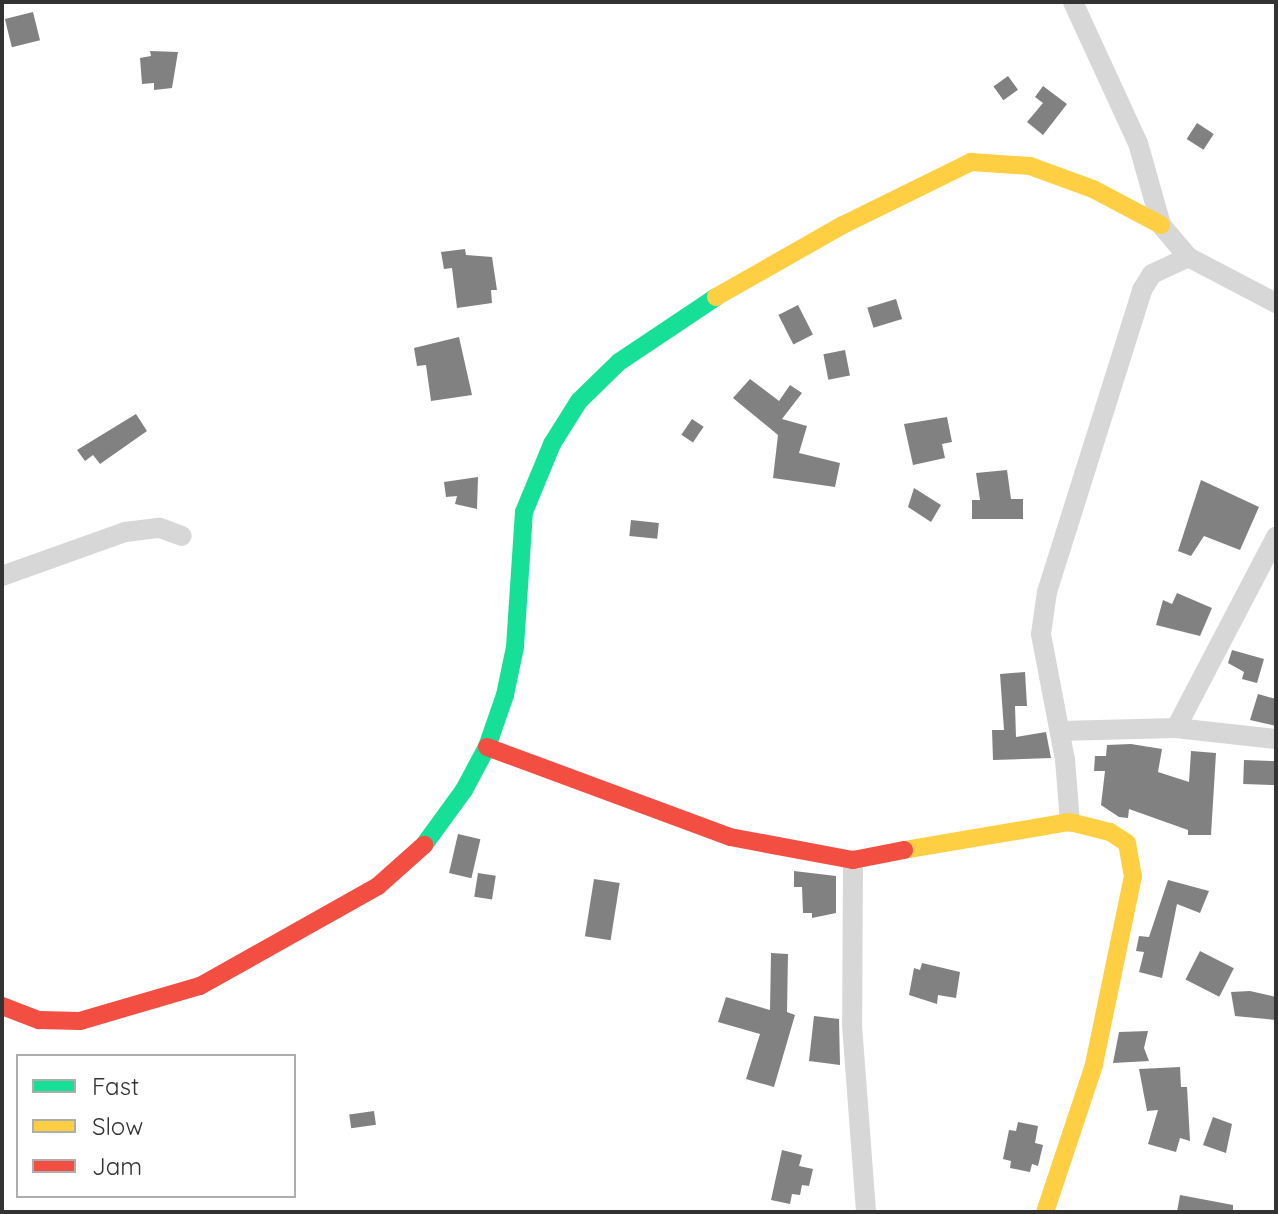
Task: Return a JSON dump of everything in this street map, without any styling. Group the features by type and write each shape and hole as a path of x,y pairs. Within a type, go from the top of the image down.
{"street":[{"path":"1073,2 1138,143 1161,225"},
{"path":"2,1006 39,1020 80,1021 200,986 378,886 414,858 464,790 487,747 515,647 524,512 552,444 572,412 619,362 747,278 971,162 1003,161 1059,176 1161,225 1188,257 1276,303"},
{"path":"1070,822 1060,731 1041,634 1047,592 1142,290 1152,274 1188,257"},
{"path":"2,576 125,532 160,528 182,536"},
{"path":"1176,728 1276,537"},
{"path":"1060,731 1176,728 1276,739"},
{"path":"487,747 730,837 853,860 1025,826 1070,822 1110,832 1127,843 1133,876 1094,1065 1045,1212"},
{"path":"853,860 852,1025 866,1210"}],"building":[{"path":"33,12 40,40 12,47 5,19"},
{"path":"150,51 178,52 172,88 154,90 154,83 142,84 140,58 151,56"},
{"path":"1008,76 1018,90 1003,100 993,87"},
{"path":"1043,86 1067,104 1043,135 1027,122 1043,103 1035,97"},
{"path":"1197,123 1214,134 1203,150 1187,139"},
{"path":"465,249 466,255 492,257 497,290 491,290 492,303 457,308 452,268 444,269 441,252"},
{"path":"896,299 902,319 873,328 867,308"},
{"path":"798,305 813,334 793,344 778,315"},
{"path":"459,337 472,395 431,401 426,365 417,366 414,348"},
{"path":"845,350 850,376 828,380 823,354"},
{"path":"750,379 779,401 790,385 802,393 782,419 807,426 799,453 840,463 835,487 773,478 778,435 733,398"},
{"path":"136,414 147,431 100,464 93,455 85,461 77,450"},
{"path":"947,417 952,442 942,444 945,458 913,465 904,424"},
{"path":"692,419 704,427 693,443 681,435"},
{"path":"1007,470 1011,499 1023,499 1023,519 972,519 972,500 980,500 976,473"},
{"path":"478,477 477,509 455,504 457,496 446,497 444,482"},
{"path":"1201,480 1259,507 1240,550 1204,536 1191,556 1178,551"},
{"path":"914,488 941,505 931,522 908,507"},
{"path":"631,520 659,523 657,539 629,536"},
{"path":"1177,593 1212,608 1200,636 1156,625 1163,600 1172,604"},
{"path":"1232,650 1264,659 1257,683 1242,679 1244,672 1228,663"},
{"path":"1025,672 1027,706 1015,706 1016,737 1046,732 1051,758 993,760 992,730 1004,730 1000,674"},
{"path":"1258,694 1276,699 1276,726 1250,720"},
{"path":"1131,744 1162,749 1158,772 1189,782 1191,751 1216,753 1211,835 1188,835 1188,830 1129,809 1128,818 1119,817 1101,805 1105,771 1094,771 1095,756 1106,756 1107,745"},
{"path":"1244,760 1276,761 1275,785 1243,784"},
{"path":"458,834 480,839 471,878 449,873"},
{"path":"794,871 836,876 836,913 812,918 812,913 803,913 802,887 794,887"},
{"path":"478,873 496,876 492,900 474,897"},
{"path":"594,879 620,883 611,940 585,936"},
{"path":"1168,880 1209,891 1200,913 1177,904 1162,978 1139,972 1144,952 1136,951 1139,936 1149,937"},
{"path":"1200,951 1234,968 1219,997 1185,980"},
{"path":"771,953 788,954 787,1012 795,1015 774,1087 746,1079 760,1034 718,1022 726,997 770,1010"},
{"path":"922,963 960,972 956,998 938,995 937,1004 909,995 914,968 920,970"},
{"path":"1250,991 1276,997 1276,1020 1235,1016 1231,992"},
{"path":"814,1016 839,1019 840,1065 809,1061"},
{"path":"1148,1031 1144,1048 1149,1061 1113,1063 1119,1032"},
{"path":"1180,1067 1181,1087 1187,1087 1190,1141 1180,1138 1176,1152 1148,1144 1158,1110 1147,1111 1139,1069"},
{"path":"374,1111 376,1125 351,1128 349,1114"},
{"path":"1213,1117 1232,1124 1226,1153 1203,1145"},
{"path":"1018,1122 1038,1126 1035,1143 1043,1145 1038,1166 1032,1164 1030,1172 1010,1168 1011,1161 1003,1159 1009,1130 1016,1131"},
{"path":"782,1150 802,1155 799,1166 813,1169 809,1186 802,1185 800,1195 792,1194 790,1204 771,1200"},
{"path":"1180,1195 1233,1205 1233,1212 1177,1212"}],"traffic: fast":[{"path":"424,845 464,790 487,747 505,695 515,647 524,512 552,444 579,401 619,362 716,297"}],"traffic: slow":[{"path":"716,297 843,225 971,162 1030,166 1093,189 1161,225"},
{"path":"904,850 1070,822 1110,832 1127,843 1133,876 1094,1065 1045,1212"}],"traffic: jam":[{"path":"487,747 730,837 853,860 904,850"},
{"path":"2,1006 39,1020 80,1021 200,986 378,886 424,845"}]}
